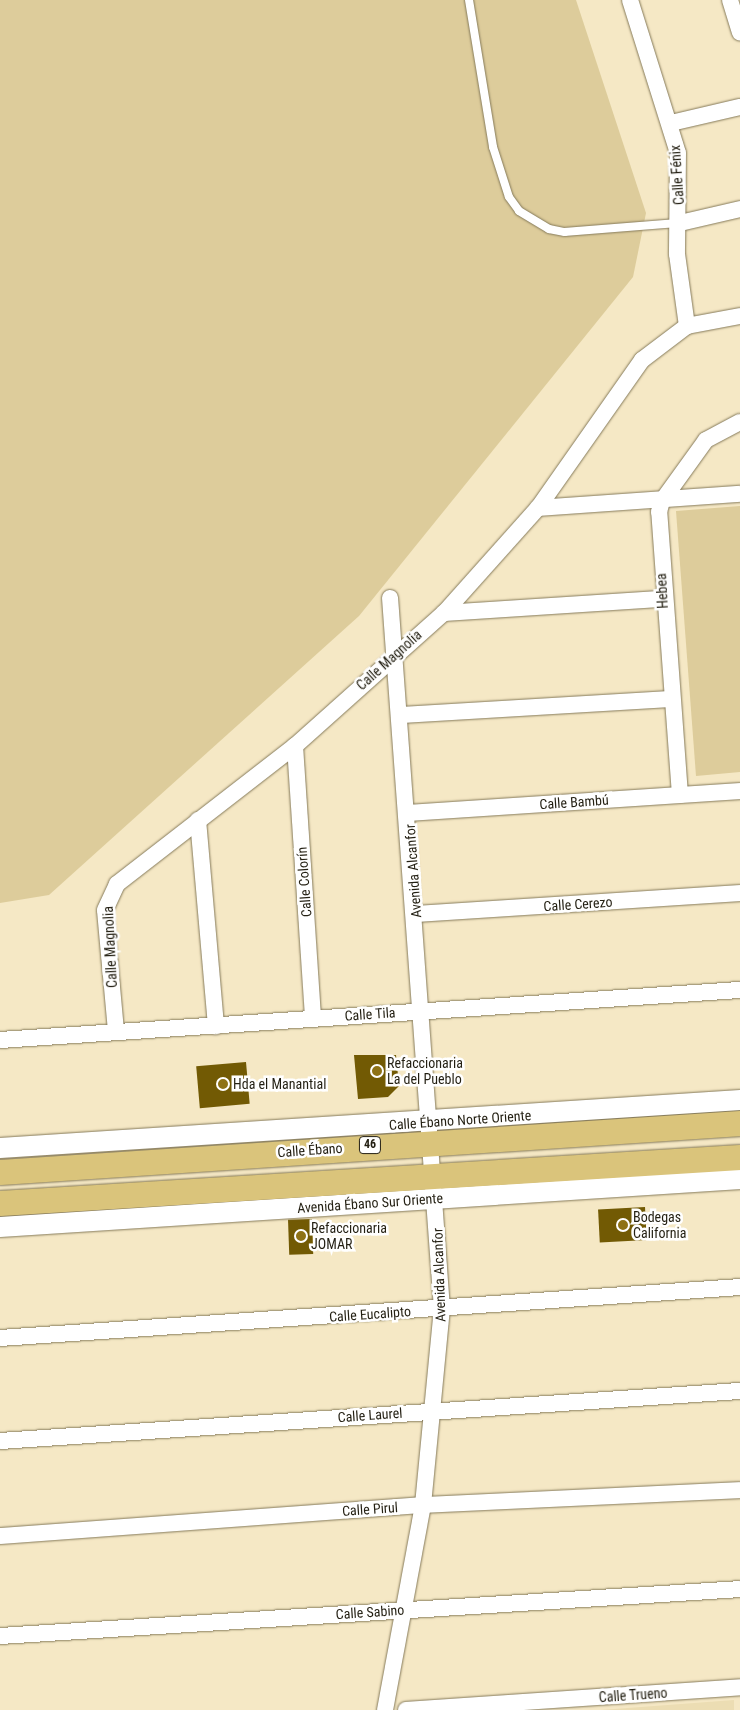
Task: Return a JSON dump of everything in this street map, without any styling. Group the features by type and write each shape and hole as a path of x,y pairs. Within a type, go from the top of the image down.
{"main road":[{"name":"Calle Ébano","path":"0,1172 430,1132 740,1123"},
{"path":"0,1203 434,1174 740,1157"}],"street":[{"name":"Calle Fénix","path":"630,0 671,124 678,153 679,290 687,326"},
{"path":"730,0 740,32"},
{"path":"671,124 740,107"},
{"path":"680,223 740,209"},
{"name":"Calle Magnolia","path":"116,1031 105,910 108,898 125,876 295,746 396,652 444,613 538,508 619,387 642,360 687,326 740,316"},
{"path":"662,501 706,440 740,422"},
{"path":"538,508 662,501 740,494"},
{"name":"Hebea","path":"662,501 662,599 680,795"},
{"name":"Avenida Alcanfor","path":"385,1710 423,1505 434,1410 442,1309 436,1198 420,1010 416,914 396,652 390,598"},
{"path":"444,613 662,599"},
{"path":"401,715 670,699"},
{"name":"Calle Colorín","path":"295,746 313,1018"},
{"name":"Calle Bambú","path":"408,813 740,791"},
{"path":"198,820 216,1026"},
{"name":"Calle Cerezo","path":"416,914 740,893"},
{"name":"Calle Tila","path":"0,1040 420,1010 740,990"},
{"name":"Calle Ébano Norte Oriente","path":"0,1148 430,1132 740,1100"},
{"name":"Avenida Ébano Sur Oriente","path":"0,1227 740,1180"},
{"name":"Calle Eucalipto","path":"0,1338 740,1287"},
{"name":"Calle Laurel","path":"0,1441 434,1410 740,1391"},
{"name":"Calle Pirul","path":"0,1536 423,1505 740,1490"},
{"name":"Calle Sabino","path":"0,1636 740,1589"},
{"name":"Calle Trueno","path":"406,1710 740,1687"}],"lane":[{"path":"469,0 493,147 510,197 518,211 549,229 565,232 646,222 680,223"}],"shaded area":[{"path":"0,0 576,0 646,213 633,277 359,616 49,895 0,903"},
{"path":"740,506 740,772 696,776 676,511"},
{"path":"734,1700 734,1710 601,1710"}],"building":[{"name":"Refaccionaria La del Pueblo","path":"354,1055 396,1055 399,1086 388,1097 358,1099"},
{"name":"Hda el Manantial","path":"246,1062 250,1104 200,1108 196,1066"},
{"name":"Bodegas California","path":"645,1207 647,1240 600,1242 598,1209"},
{"name":"Refaccionaria JOMAR","path":"312,1219 313,1254 289,1255 288,1220"}],"place":[{"name":"Refaccionaria La del Pueblo","path":"377,1071"},
{"name":"Hda el Manantial","path":"223,1084"},
{"name":"Bodegas California","path":"623,1225"},
{"name":"Refaccionaria JOMAR","path":"301,1236"}]}
